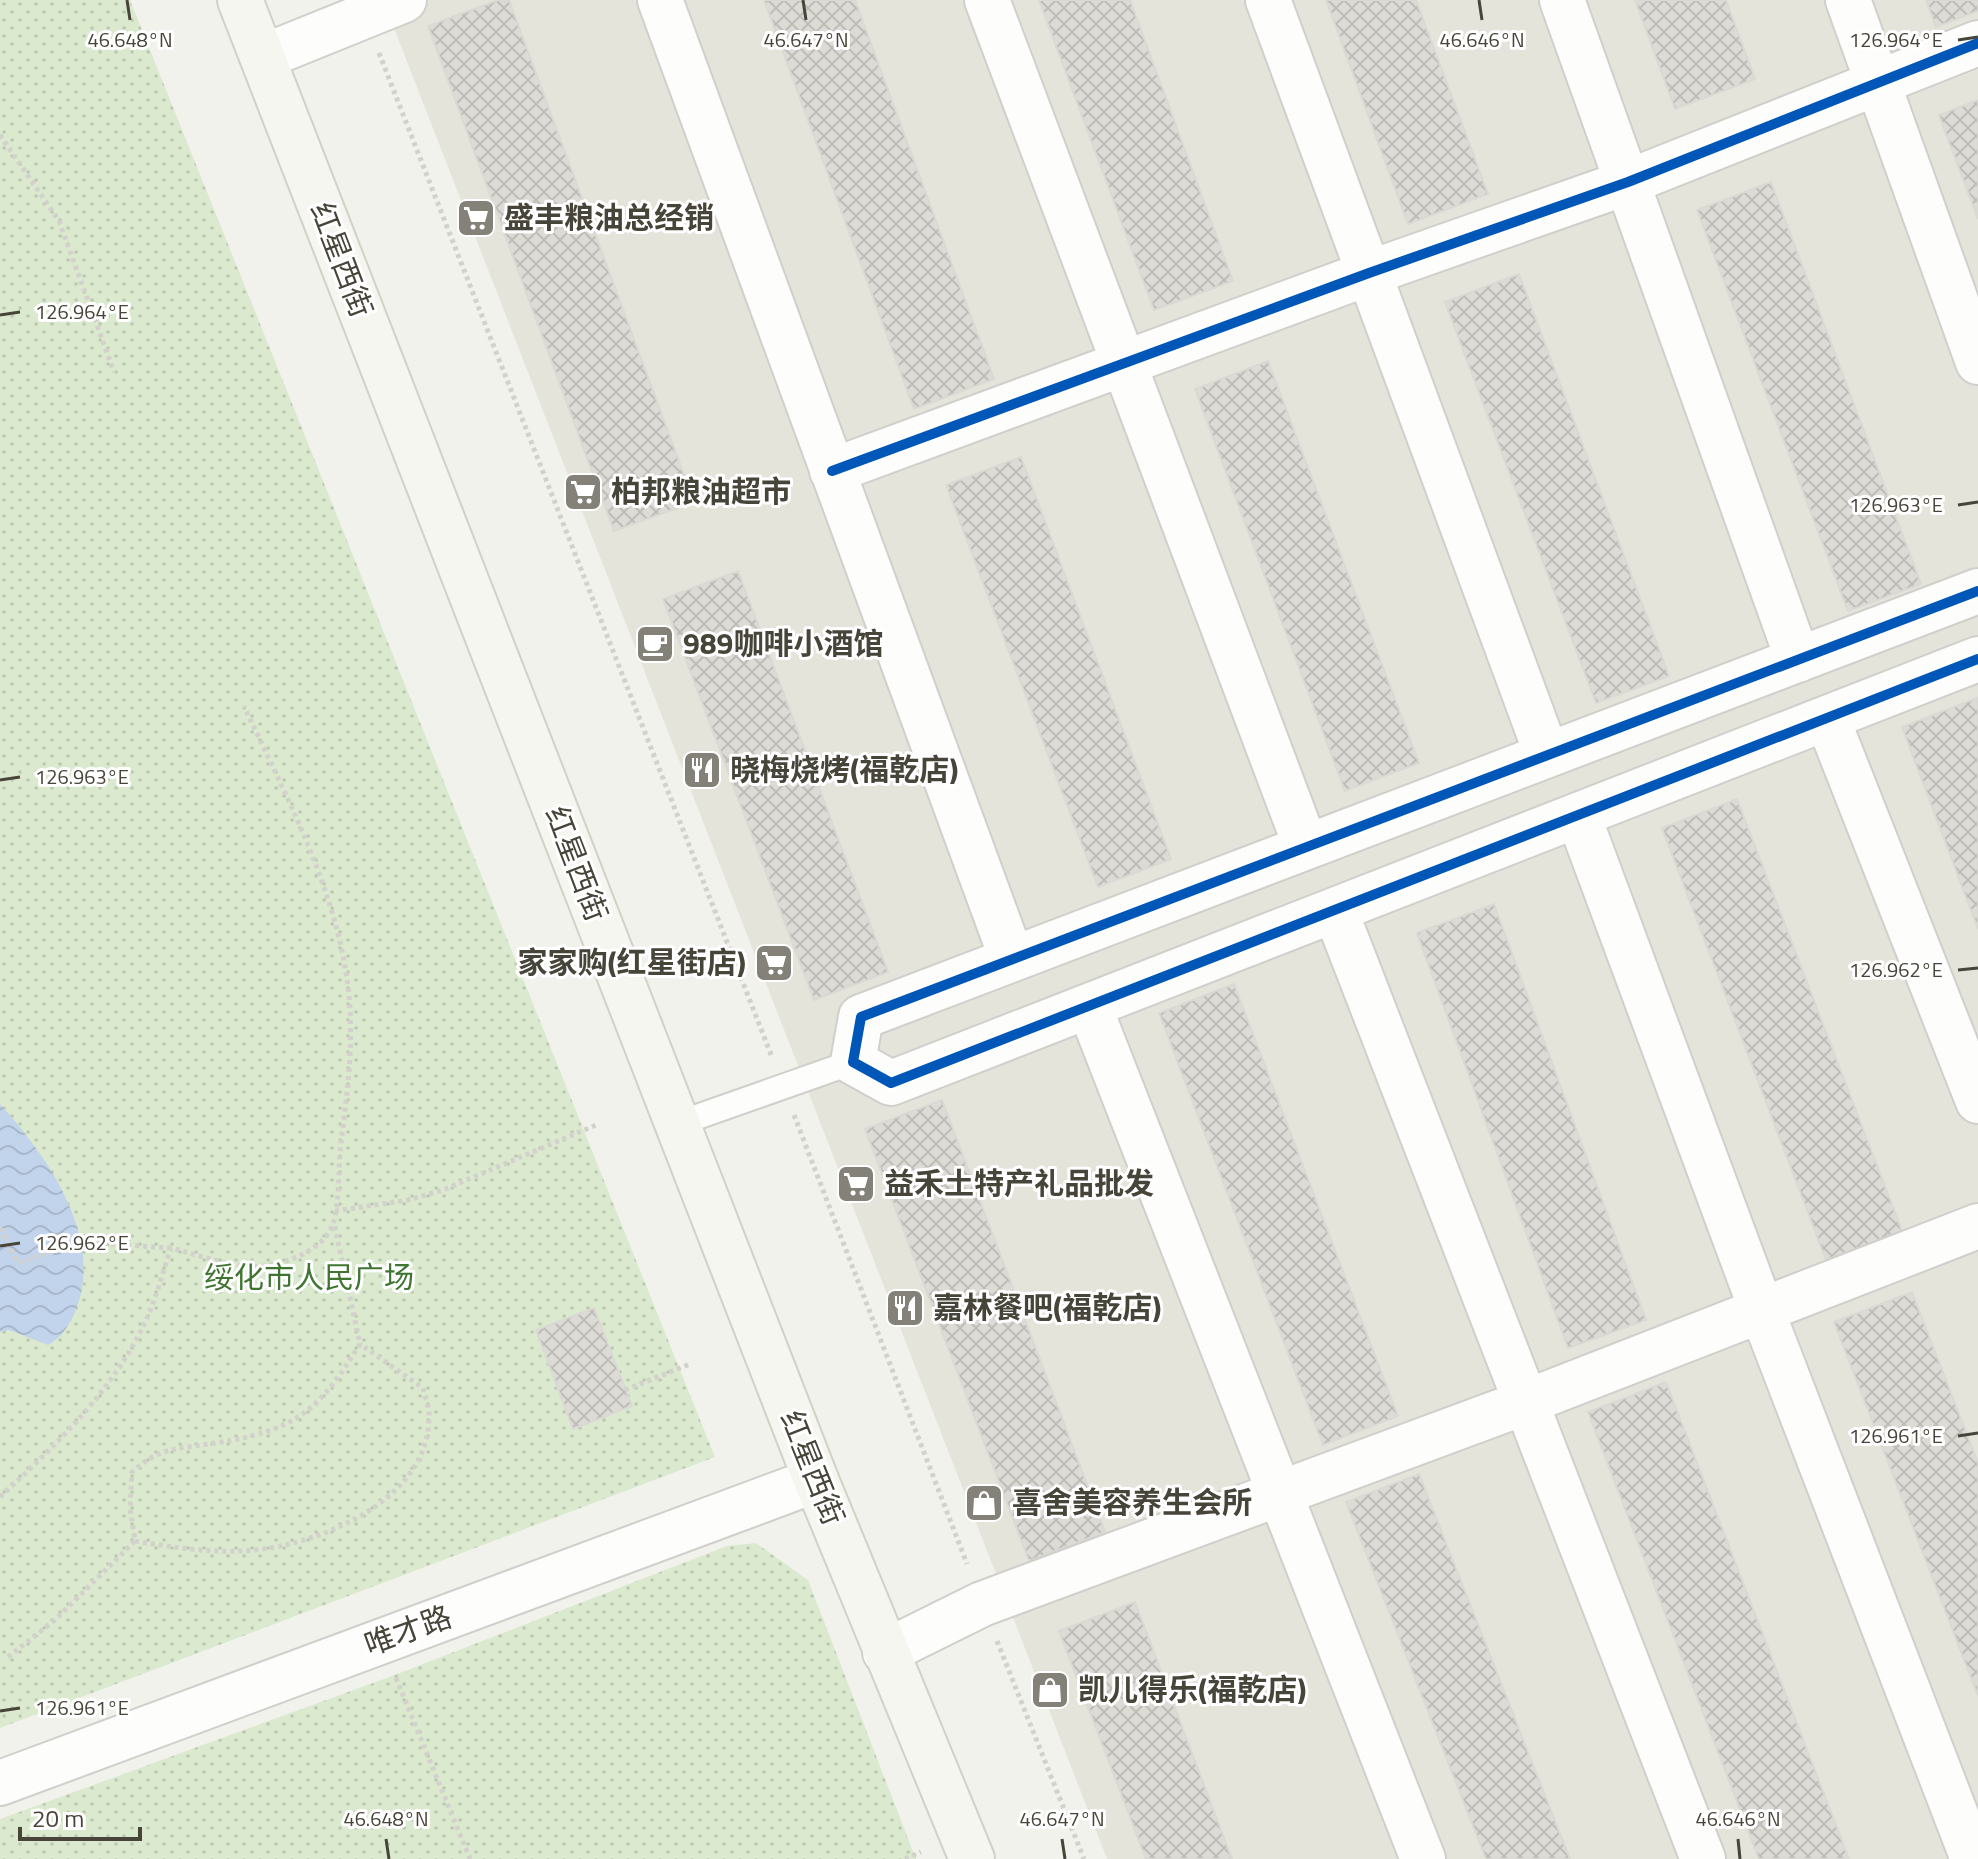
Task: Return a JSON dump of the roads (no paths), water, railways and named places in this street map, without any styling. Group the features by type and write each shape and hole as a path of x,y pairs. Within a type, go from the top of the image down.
{"main road":[{"name":"红星西街","path":"240,0 816,1480 972,1859"}],"street":[{"path":"660,0 1012,959"},
{"path":"987,0 1306,847"},
{"path":"1268,0 1547,755"},
{"path":"1562,0 1798,660"},
{"path":"1848,0 1978,362"},
{"path":"263,57 384,8"},
{"path":"832,471 1369,273 1628,182 1978,43"},
{"path":"1978,591 861,1017 853,1062 891,1083 1978,659"},
{"path":"1827,718 1978,1101"},
{"path":"1578,815 1762,1311 1973,1859"},
{"path":"1335,910 1703,1859"},
{"path":"1089,1006 1423,1859"},
{"path":"885,1652 982,1604 1279,1491 1526,1402 1978,1226"},
{"name":"唯才路","path":"0,1783 816,1480"}],"lane":[{"path":"677,1124 853,1062"}],"water":[{"path":"0,1104 53,1174 78,1228 83,1256 83,1284 70,1322 61,1335 48,1345 9,1330 0,1332"}],"place":[{"name":"盛丰粮油总经销","path":"476,218"},
{"name":"柏邦粮油超市","path":"583,492"},
{"name":"989咖啡小酒馆","path":"655,644"},
{"name":"晓梅烧烤(福乾店)","path":"702,770"},
{"name":"家家购(红星街店)","path":"774,963"},
{"name":"益禾土特产礼品批发","path":"856,1184"},
{"name":"嘉林餐吧(福乾店)","path":"905,1308"},
{"name":"喜舍美容养生会所","path":"984,1503"},
{"name":"凯儿得乐(福乾店)","path":"1050,1690"}],"park label":[{"name":"绥化市人民广场","path":"309,1278"}]}
